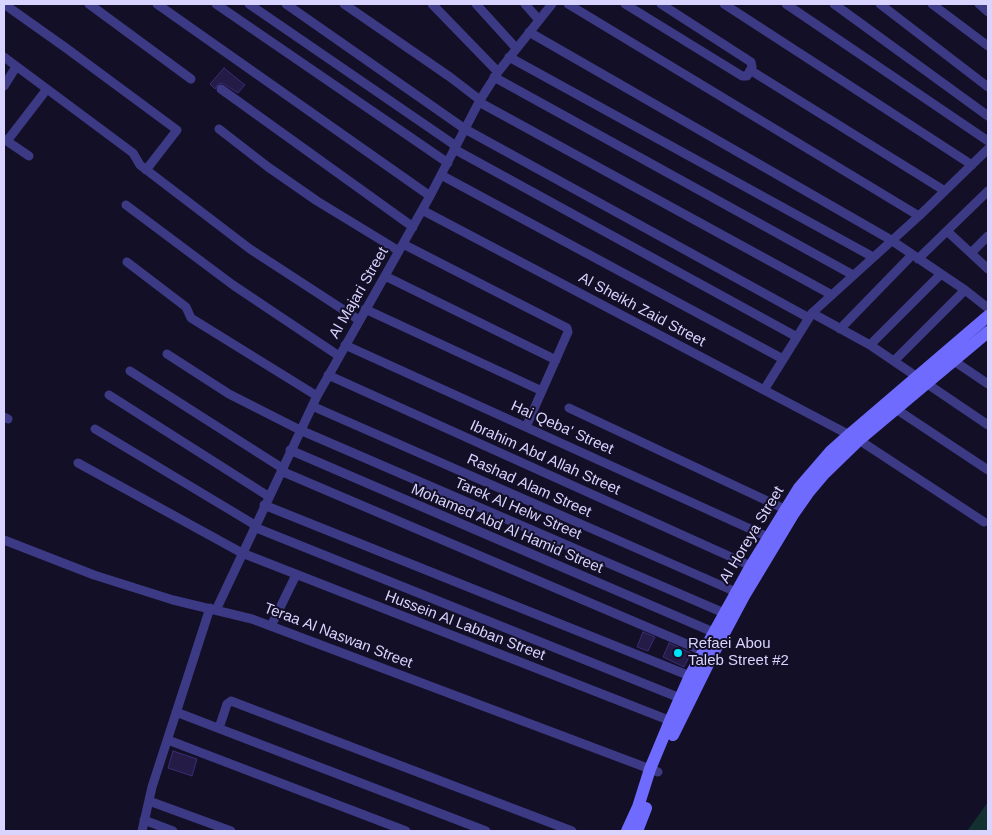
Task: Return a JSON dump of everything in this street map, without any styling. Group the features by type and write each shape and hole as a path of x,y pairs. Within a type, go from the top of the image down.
{"main road":[{"name":"Al Horeya Street","path":"674,722 680,698 690,676 768,537 854,437 922,380 988,316"},
{"name":"Al Horeya Street","path":"922,380 954,361 988,334"},
{"name":"Al Horeya Street","path":"627,831 674,722 712,656 789,511"},
{"name":"Al Horeya Street","path":"637,831 654,770"}],"street":[{"path":"4,4 177,130 146,170"},
{"path":"89,4 191,79"},
{"path":"157,4 430,196"},
{"path":"216,4 448,163"},
{"path":"249,4 455,148 797,337"},
{"path":"286,4 465,129 810,316 870,345 988,425"},
{"path":"344,4 442,71 479,101 832,295"},
{"path":"432,4 496,75 853,275"},
{"path":"476,4 516,48"},
{"path":"525,4 539,20"},
{"name":"Al Majari Street","path":"142,831 149,801 176,712 213,609 242,553 290,450 345,345 448,163 479,101 509,57 552,4"},
{"path":"568,4 918,216"},
{"path":"625,4 742,76 747,76 753,65 751,62 661,4"},
{"path":"724,4 972,165"},
{"path":"786,4 988,141"},
{"path":"834,4 988,116"},
{"path":"880,4 988,87"},
{"path":"932,4 988,46"},
{"path":"978,4 988,12"},
{"path":"529,32 891,240 965,290 988,308"},
{"path":"4,57 133,153 146,170 250,249 359,320"},
{"path":"509,57 873,257"},
{"path":"4,86 16,67"},
{"path":"750,70 945,191"},
{"path":"30,156 5,140 47,89"},
{"path":"221,89 413,227"},
{"path":"218,129 316,200 401,247 565,327 568,332 526,427"},
{"path":"764,390 810,316 988,149"},
{"path":"441,175 783,359"},
{"path":"840,329 915,257 948,231 988,191"},
{"path":"126,206 233,285 339,356"},
{"name":"Al Sheikh Zaid Street","path":"422,210 854,437 984,522"},
{"path":"948,231 988,269"},
{"path":"971,254 988,236"},
{"path":"127,262 186,307 192,318 317,396"},
{"path":"870,345 941,274"},
{"path":"385,276 556,360"},
{"path":"894,361 965,290"},
{"path":"365,309 542,391"},
{"name":"Hai Qeba' Street","path":"345,345 768,537"},
{"name":"Tarek Al Helw Street","path":"167,354 229,394 300,430 724,613"},
{"path":"954,361 988,384"},
{"path":"130,371 281,470 703,651"},
{"name":"Ibrahim Abd Allah Street","path":"328,376 751,566"},
{"path":"109,395 268,496"},
{"name":"Rashad Alam Street","path":"312,406 736,592"},
{"path":"891,406 988,470"},
{"path":"569,408 789,511"},
{"path":"95,429 255,526 680,698"},
{"name":"Mohamed Abd Al Hamid Street","path":"290,450 713,632"},
{"name":"Hussein Al Labban Street","path":"78,463 242,553 674,722"},
{"path":"264,506 690,676"},
{"name":"Teraa Al Naswan Street","path":"4,540 94,574 173,600 243,616 654,770"},
{"path":"271,626 296,575"},
{"path":"219,728 227,704 231,701 572,831"},
{"path":"176,712 486,831"},
{"path":"168,740 406,831"},
{"path":"149,801 231,831"},
{"path":"144,820 173,831"}],"green space":[{"path":"988,802 988,831 967,831"}],"building":[{"path":"224,68 245,85 238,93 222,83 218,84 215,89 210,84"},
{"path":"643,632 655,637 648,651 637,647"},
{"name":"Refaei Abou Taleb Street #2","path":"669,643 691,653 684,667 663,657"},
{"path":"173,751 197,759 192,776 168,768"}],"place":[{"name":"Refaei Abou Taleb Street #2","path":"678,653"}]}
